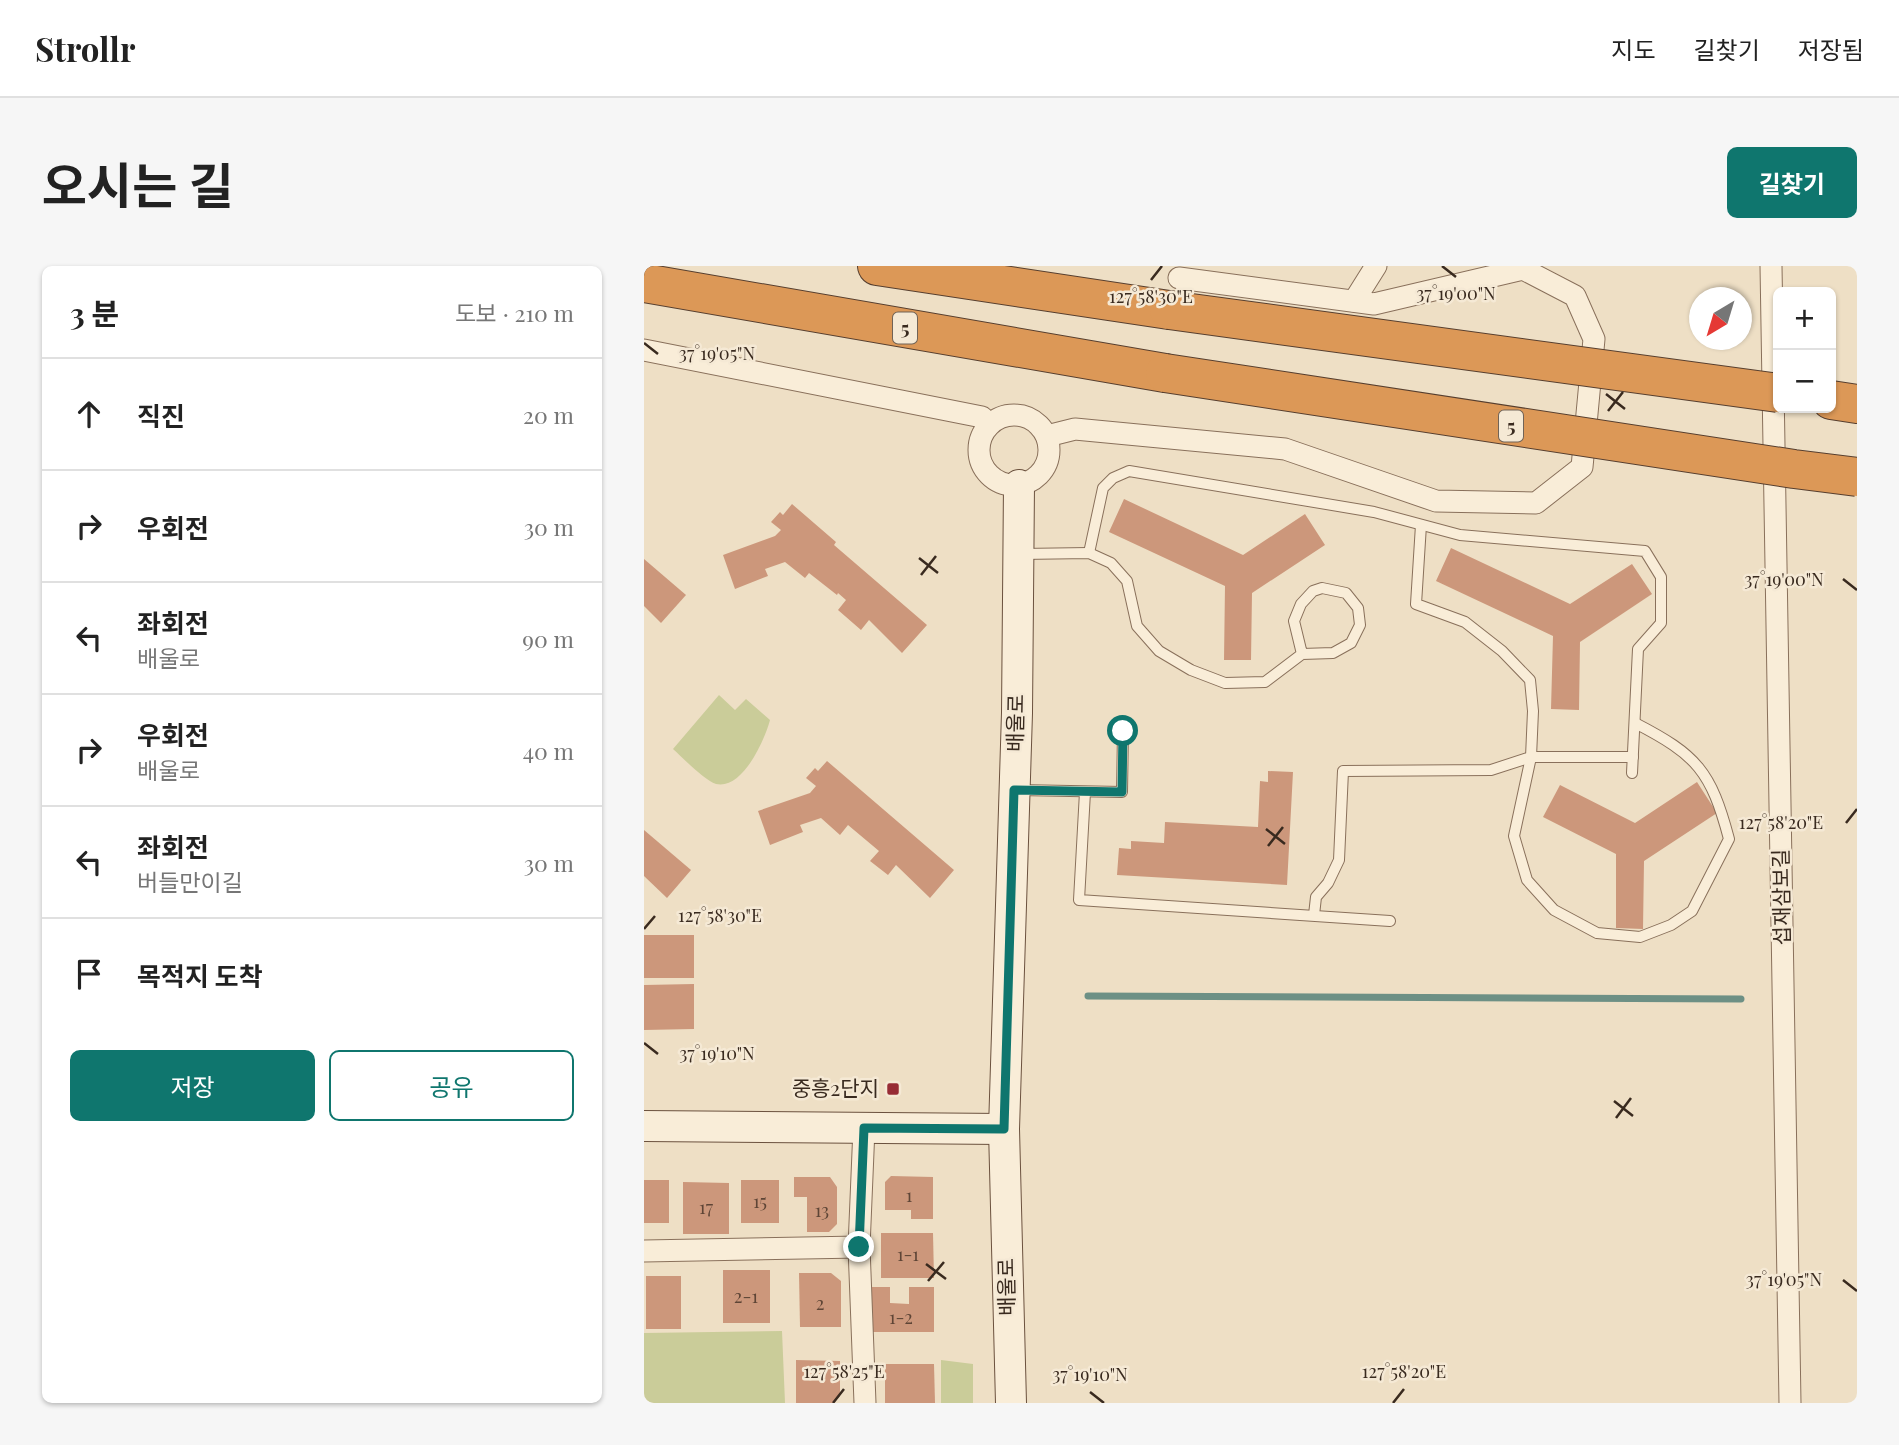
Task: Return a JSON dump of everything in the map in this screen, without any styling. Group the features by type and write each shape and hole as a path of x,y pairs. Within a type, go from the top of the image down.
{"highway":[{"path":"877,266 1174,294 1773,392"},
{"name":"5","path":"644,283 1165,373 1857,477"},
{"path":"1836,401 1857,404"}],"street":[{"path":"1354,301 1376,266"},
{"name":"섭재삼보길","path":"1771,266 1790,1403"},
{"path":"1047,436 1075,429 1285,449 1436,501 1536,503 1582,467 1594,339 1575,296 1523,269 1374,304 1174,294"},
{"path":"644,349 982,416 989,425"},
{"path":"1009,415 1020,415 1040,426 1047,436 1050,448 1048,460 1035,480 1018,485 1000,482 990,476 979,457 979,445 989,425 1009,415"},
{"name":"배울로","path":"1011,1403 1004,1129 1014,790 1018,485"},
{"path":"644,1126 1004,1129"},
{"path":"864,1128 859,1247 865,1403"},
{"path":"644,1251 859,1247"}],"lane":[{"path":"1089,553 1103,488 1113,478 1129,471 1374,512 1460,535 1645,551 1661,577 1661,623 1638,649 1632,773"},
{"path":"1422,525 1416,604 1465,622 1502,651 1530,680 1533,711 1531,757 1514,836 1527,880 1554,910 1597,933 1640,937 1671,925 1692,911 1729,839 1719,800 1698,763 1669,740 1635,723"},
{"path":"1018,554 1089,553 1111,563 1127,581 1137,626 1159,651 1191,670 1225,683 1265,682 1302,654 1333,653 1351,643 1360,625 1358,608 1346,593 1322,588 1312,591 1301,604 1294,621 1302,654"},
{"path":"1014,790 1122,792 1123,731"},
{"path":"1314,915 1316,897 1328,883 1339,860 1343,771 1491,770 1531,757 1633,757"},
{"path":"1085,792 1079,900 1390,921"}],"green space":[{"path":"719,695 735,710 746,699 770,720 751,761 744,771 726,784 711,782 673,749"},
{"path":"782,1331 785,1403 644,1403 644,1333"},
{"path":"941,1360 973,1364 973,1403 941,1403"}],"building":[{"path":"1124,499 1243,555 1305,514 1325,545 1252,593 1251,660 1224,660 1225,586 1109,532"},
{"path":"792,504 836,542 834,545 927,625 902,653 869,620 861,630 838,610 846,600 838,593 837,595 809,573 805,578 785,562 765,569 768,576 735,589 723,555 775,536 781,530 771,522 780,512 783,515"},
{"path":"1451,548 1570,604 1632,564 1652,594 1580,642 1579,710 1551,709 1553,636 1436,581"},
{"path":"644,559 686,595 661,623 644,606"},
{"path":"827,761 954,870 930,898 896,865 888,875 870,861 879,851 848,825 840,835 821,818 800,825 803,832 770,845 758,811 810,793 816,786 806,778 815,768 818,771"},
{"path":"1268,771 1293,772 1287,885 1117,875 1119,848 1131,849 1131,841 1164,843 1165,822 1258,827 1260,781 1268,782"},
{"path":"1697,782 1717,813 1644,861 1643,929 1616,928 1616,854 1543,817 1560,785 1635,823"},
{"path":"644,830 691,870 667,898 644,876"},
{"path":"644,935 694,935 694,978 644,978"},
{"path":"694,984 694,1029 644,1030 644,985"},
{"path":"891,1176 933,1177 933,1219 911,1219 911,1210 885,1210 885,1182"},
{"path":"794,1177 830,1177 837,1187 837,1224 829,1232 807,1232 807,1197 794,1197"},
{"path":"644,1180 669,1180 669,1223 644,1223"},
{"path":"741,1180 779,1180 779,1223 741,1223"},
{"path":"683,1182 729,1183 729,1234 683,1234"},
{"path":"881,1233 933,1233 934,1278 881,1278"},
{"path":"723,1270 770,1270 770,1323 723,1323"},
{"path":"799,1273 831,1273 841,1281 841,1327 800,1327"},
{"path":"646,1276 681,1276 681,1329 646,1329"},
{"path":"870,1287 890,1287 890,1303 909,1304 909,1287 934,1287 934,1332 869,1332"},
{"path":"796,1360 840,1361 840,1396 834,1403 796,1403"},
{"path":"885,1364 934,1364 935,1403 885,1403"}],"waterway":[{"path":"1088,996 1741,999"}],"place":[{"name":"중흥2단지","path":"893,1089"}],"route":[{"path":"859,1247 864,1128 1004,1129 1004,1055 1014,790 1122,792 1123,731"}]}
